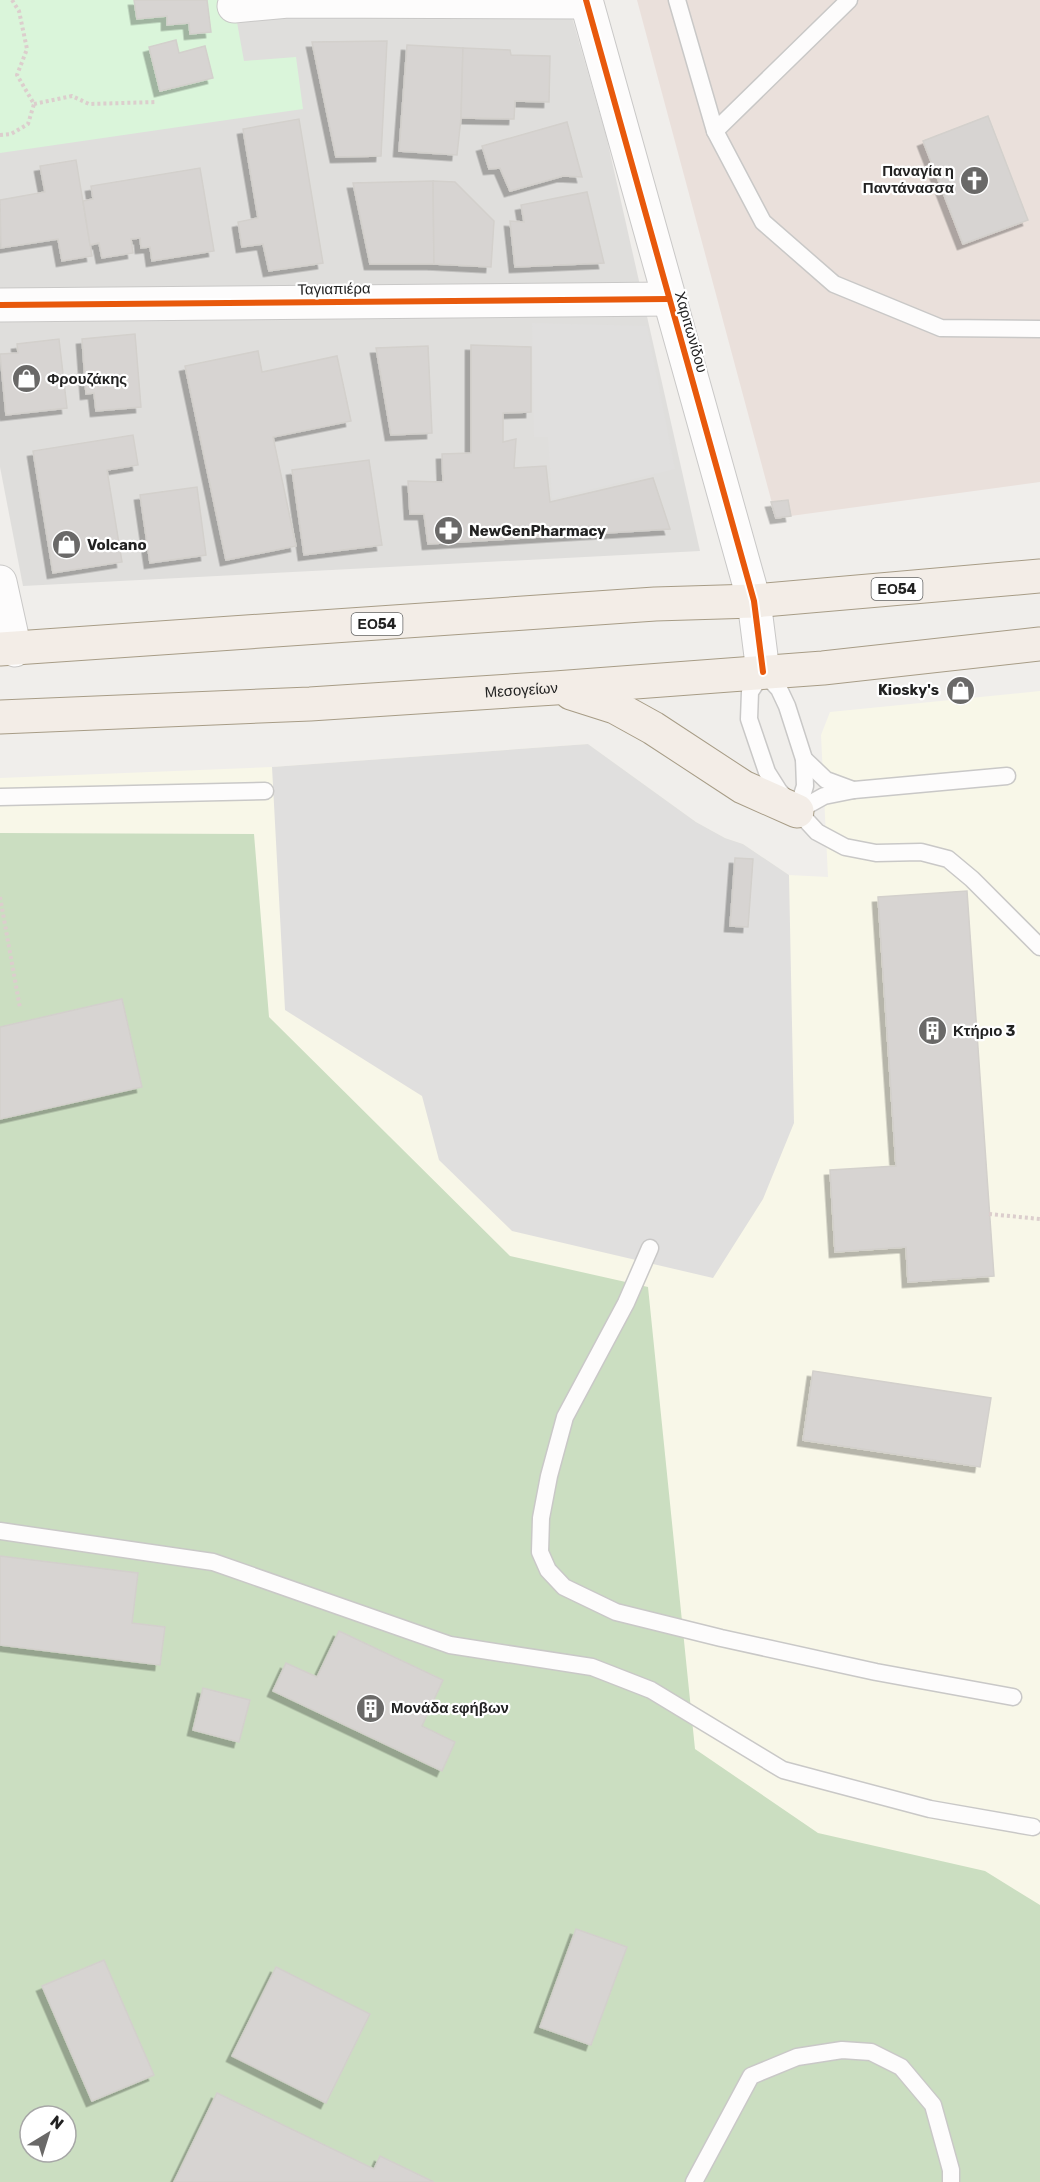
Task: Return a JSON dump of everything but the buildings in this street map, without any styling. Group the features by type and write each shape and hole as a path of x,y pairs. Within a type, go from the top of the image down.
{"main road":[{"name":"ΕΟ54","path":"8,650 655,604 754,601 1040,576"},
{"name":"Μεσογείων","path":"0,717 310,704 555,688 823,668 1040,644"},
{"path":"555,688 615,707 653,728 743,787 797,811"}],"street":[{"path":"234,6 288,1 586,1"},
{"name":"Χαριτωνίδου","path":"586,1 754,601 763,672"},
{"name":"Ταγιαπιέρα","path":"0,305 669,299"},
{"path":"0,582 8,650"}],"lane":[{"path":"677,0 715,131 763,222 834,284 940,328 1040,329"},
{"path":"715,131 849,0"},
{"path":"797,811 805,786 804,759 787,706 779,689 763,672 750,692 749,719 767,772 779,791 797,811 818,832 845,847 876,853 921,852 948,859 972,879 1040,947"},
{"path":"804,759 826,780 854,790"},
{"path":"797,811 824,796 854,790 1007,776"},
{"path":"0,797 265,791"},
{"path":"650,1248 626,1303 565,1417 549,1476 541,1518 540,1552 548,1570 564,1587 616,1612 799,1655 1013,1697"},
{"path":"0,1532 213,1562 450,1645 592,1667 651,1690 783,1770 930,1809 1034,1827"},
{"path":"694,2182 751,2076 797,2057 842,2049 871,2052 902,2067 927,2097 933,2105 951,2170 951,2182"}],"path":[{"path":"0,135 11,134 28,124 34,104 16,75 27,49 19,11 12,0"},
{"path":"34,104 72,96 89,104 158,102"},
{"path":"0,897 20,1008"},
{"path":"989,1214 1040,1219"}],"shaded area":[{"path":"0,0 567,0 606,135 700,551 23,586 0,467"},
{"path":"637,0 1040,0 1040,482 776,518"},
{"path":"532,323 647,326 675,469 552,499 548,437 534,437"},
{"path":"1040,691 1040,2182 0,2182 0,778 272,767 588,744 696,822 725,838 743,844 789,875 828,877 821,735 830,712"},
{"path":"588,744 696,822 725,838 743,844 789,875 794,1123 763,1199 713,1278 512,1231 439,1160 422,1096 285,1010 272,767"}],"green space":[{"path":"0,0 233,0 244,61 296,57 303,109 0,153"},
{"path":"0,833 254,834 269,1017 510,1256 648,1287 695,1749 818,1833 985,1871 1040,1905 1040,2182 0,2182"}],"cycle path":[{"path":"586,0 754,601 763,672"},
{"path":"0,305 669,299"}],"place":[{"name":"Παναγία η Παντάνασσα","path":"975,180"},
{"name":"Φρουζάκης","path":"26,379"},
{"name":"NewGenPharmacy","path":"448,531"},
{"name":"Volcano","path":"66,545"},
{"name":"Kiosky's","path":"960,690"},
{"name":"Κτήριο 3","path":"932,1031"},
{"name":"Μονάδα εφήβων","path":"370,1708"}]}
